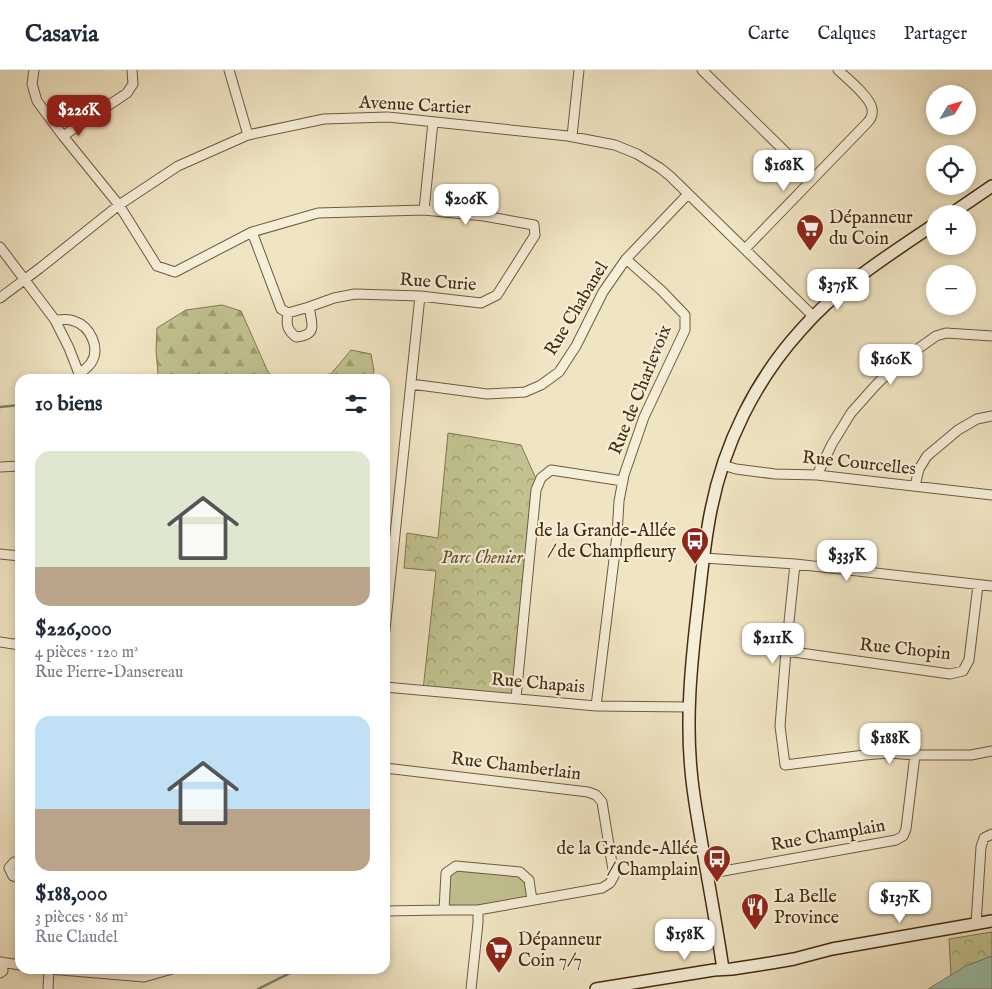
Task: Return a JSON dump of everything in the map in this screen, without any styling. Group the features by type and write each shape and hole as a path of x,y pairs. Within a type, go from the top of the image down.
{"street":[{"name":"Rue Curie","path":"34,70 32,84 37,101 118,205 157,266 175,272 252,232 318,213 424,210 484,216 534,225 535,236 497,295 481,303 420,296 355,294 334,298 288,313"},
{"path":"63,136 127,93 133,84 132,70"},
{"path":"229,70 248,135"},
{"path":"572,136 579,70"},
{"path":"702,70 813,179"},
{"path":"745,249 867,124 872,114 869,101 838,70"},
{"name":"Avenue Cartier","path":"0,298 118,205 178,166 248,135 324,119 388,117 572,136 615,145 637,154 660,168 813,316"},
{"path":"424,210 434,122"},
{"path":"964,205 992,186"},
{"name":"Rue Chabanel","path":"411,384 487,394 525,392 542,384 559,372 576,346 603,292 626,259 688,194"},
{"path":"723,969 692,781 689,745 689,707 711,508 723,465 737,428 758,388 781,354 813,316 836,295 860,275 926,230"},
{"path":"252,232 281,309 288,313 289,332 296,337 305,336 310,332 312,326 309,307"},
{"path":"0,247 55,320 79,374"},
{"name":"Rue de Charlevoix","path":"596,706 623,481 644,417 685,330 685,315 662,291 626,259"},
{"path":"390,583 420,296"},
{"path":"55,320 69,319 76,321 84,326 94,342 95,352 93,359 82,374"},
{"path":"817,475 832,444 851,413 898,363 936,336 946,333 992,336"},
{"path":"915,486 919,469 927,456 958,430 977,419 992,416"},
{"name":"Rue Courcelles","path":"723,465 736,469 775,474 817,475 992,495"},
{"path":"0,467 15,466"},
{"path":"516,698 536,490 541,478 551,470 623,481"},
{"path":"0,554 15,556"},
{"path":"704,558 796,564 992,586"},
{"path":"796,564 780,726 785,765 864,754 971,754 992,751"},
{"name":"Rue Chopin","path":"786,651 950,674 963,671 969,660 978,585"},
{"path":"0,642 15,644"},
{"name":"Rue Chapais","path":"390,687 596,706 689,707"},
{"name":"Rue Champlain","path":"707,874 896,840 903,836 906,829 914,755"},
{"name":"Rue Chamberlain","path":"390,769 588,792 596,795 602,802 614,876 610,883 602,888 478,910 390,911"},
{"path":"976,924 981,847 984,838 992,834"},
{"path":"15,862 9,868 15,876"},
{"path":"444,910 446,873 456,866 520,872 529,880 532,900"},
{"path":"471,989 478,910"},
{"path":"596,989 777,962 832,949 992,921"},
{"path":"0,974 4,971 1,962 15,964"},
{"path":"48,989 49,974"},
{"path":"108,974 144,977 154,974"}],"green space":[{"path":"222,305 241,311 270,374 157,374 157,328 186,310"},
{"path":"351,350 371,354 373,374 331,374"},
{"name":"Parc Chenier","path":"448,433 521,445 537,481 516,698 423,690 436,571 404,568 407,533 438,538"},
{"path":"456,866 520,872 529,880 532,900 444,910 446,873"},
{"path":"992,932 992,956 966,966 951,976 949,939"}],"shaded area":[{"path":"992,956 992,989 928,989 966,966"}],"waterway":[{"path":"0,407 15,406"},
{"path":"258,989 288,974"}],"place":[{"name":"Dépanneur du Coin","path":"810,252"},
{"name":"de la Grande-Allée / de Champfleury","path":"695,565"},
{"name":"de la Grande-Allée / Champlain","path":"717,883"},
{"name":"La Belle Province","path":"755,931"},
{"name":"Dépanneur Coin 7/7","path":"499,974"}]}
